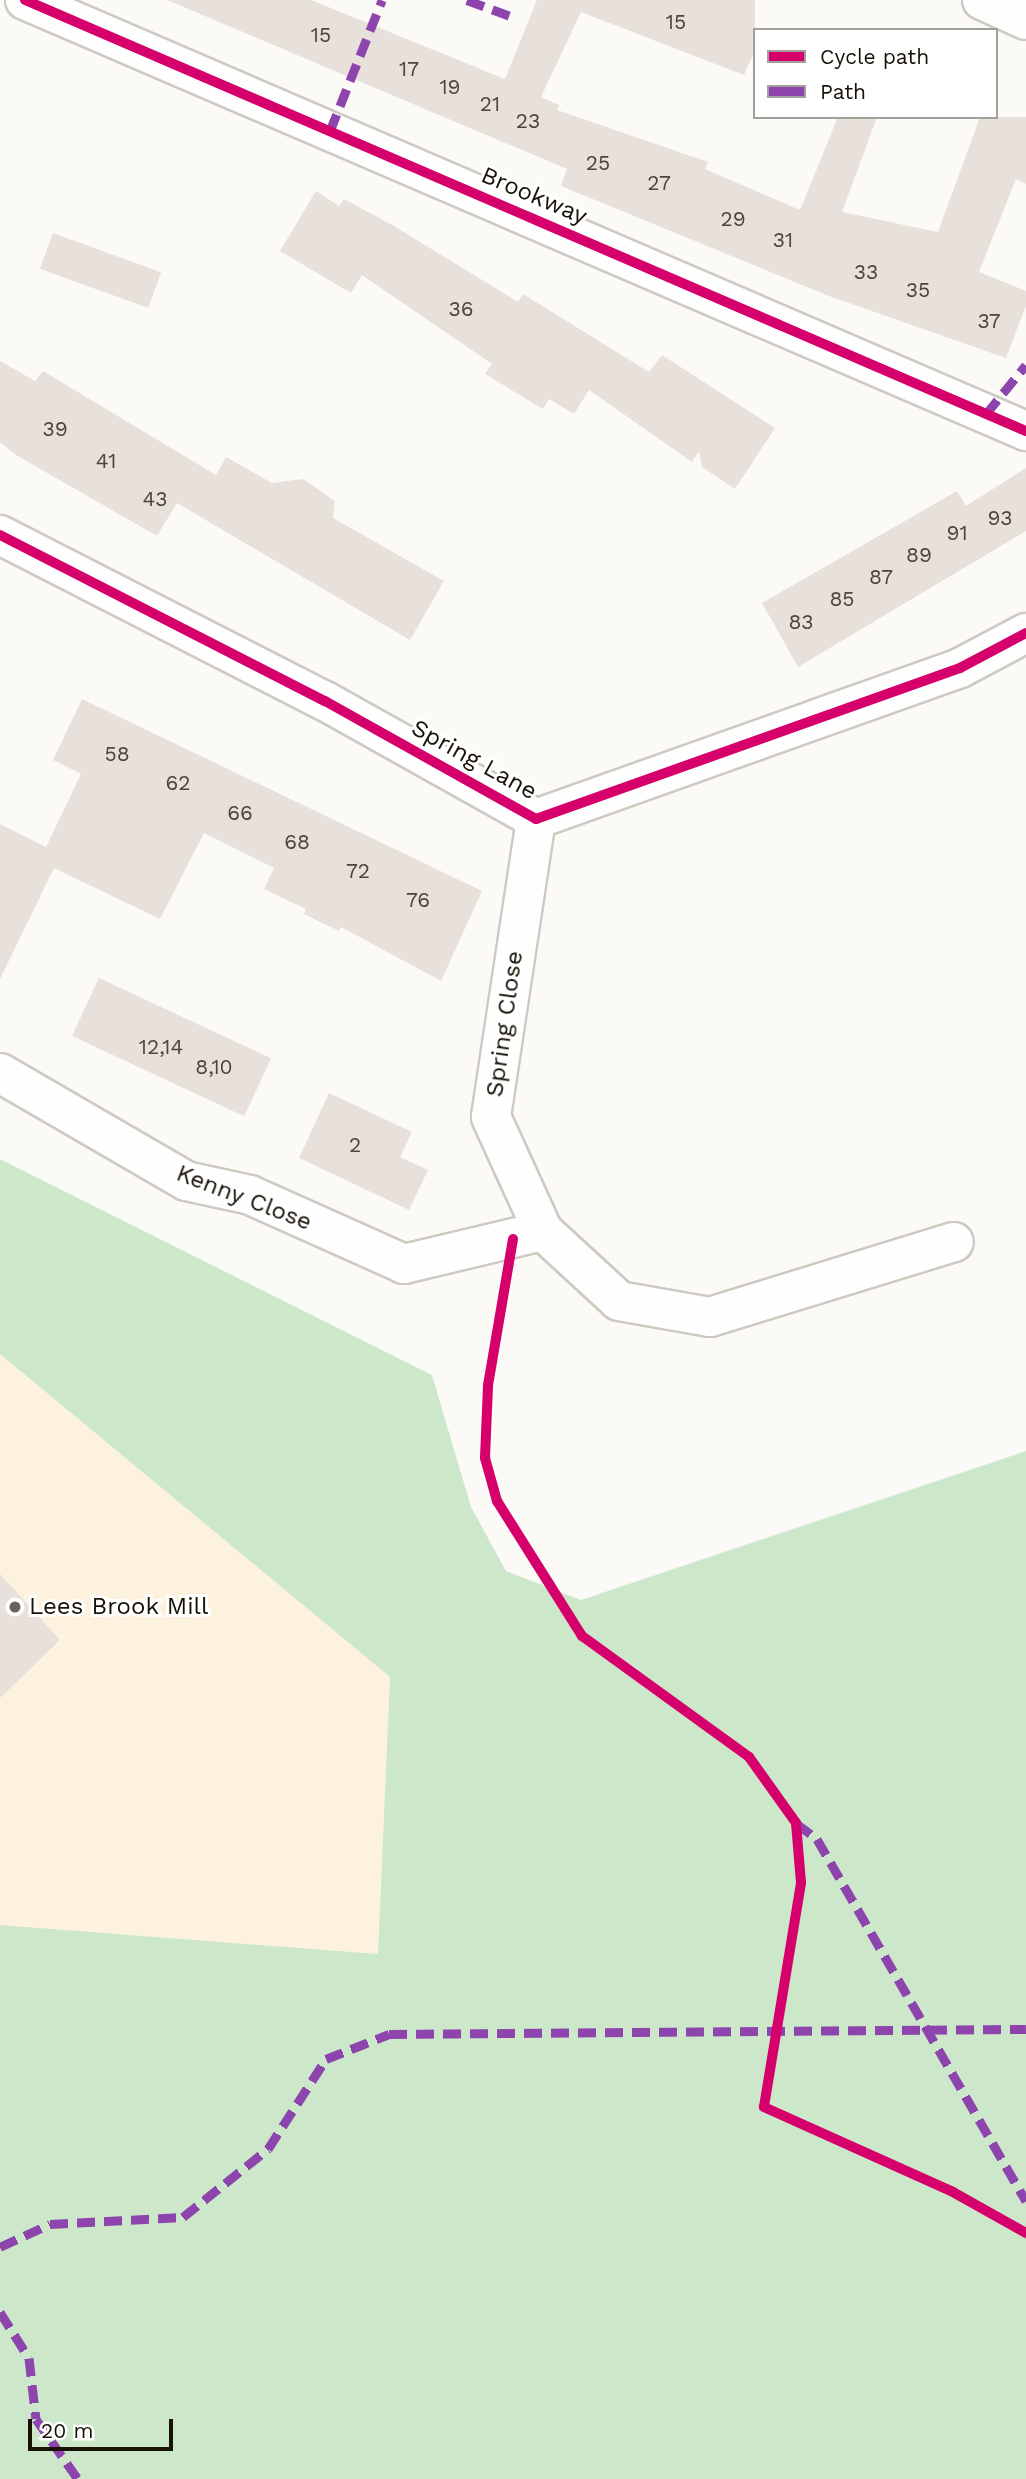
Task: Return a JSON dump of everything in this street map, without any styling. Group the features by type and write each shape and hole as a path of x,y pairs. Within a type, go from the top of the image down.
{"street":[{"name":"Brookway","path":"25,0 1026,431"},
{"path":"982,0 1026,20"},
{"name":"Spring Lane","path":"0,535 325,701 536,819 960,668 1026,633"},
{"name":"Spring Close","path":"536,819 491,1118 543,1231 619,1301 710,1317 954,1242"},
{"name":"Kenny Close","path":"0,1073 186,1181 250,1195 404,1264 543,1231"}],"shaded area":[{"path":"0,1354 390,1677 378,1954 0,1925"}],"green space":[{"path":"0,1159 432,1375 471,1507 506,1571 581,1600 1026,1451 1026,2479 0,2479 0,1925 378,1954 390,1677 0,1354"}],"building":[{"path":"167,0 311,0 505,79 537,0 755,0 753,55 744,75 581,12 541,97 559,105 557,110 708,162 705,169 800,210 837,119 876,119 842,212 938,232 979,119 1026,117 1026,184 1016,179 979,272 1026,291 1026,306 1006,358 829,296 561,186 567,169"},
{"path":"316,191 339,206 344,199 394,226 518,302 523,294 649,372 662,355 775,428 735,489 702,467 699,451 692,462 589,390 574,414 549,399 543,409 485,374 492,364 362,275 351,293 280,251"},
{"path":"53,233 161,272 148,308 40,269"},
{"path":"0,361 35,381 43,371 216,475 226,457 272,483 303,479 335,501 333,518 444,581 410,640 177,503 157,536 16,455 0,442"},
{"path":"1026,468 1026,531 798,667 762,603 957,491 966,506"},
{"path":"82,699 482,891 441,981 341,927 339,931 304,914 306,909 264,889 274,868 204,833 160,919 54,868 0,979 0,824 46,847 81,774 53,760"},
{"path":"99,978 271,1058 244,1116 72,1036"},
{"path":"329,1093 412,1132 400,1157 428,1170 409,1210 299,1158"},
{"name":"Lees Brook Mill","path":"0,1574 60,1640 0,1698"}],"marked path":[{"path":"330,131 382,0"},
{"path":"467,0 516,18"},
{"path":"986,414 1026,365"},
{"path":"796,1823 817,1839 1026,2201"},
{"path":"0,2247 50,2224 183,2217 268,2149 326,2059 389,2034 1026,2029"},
{"path":"0,2312 29,2358 36,2419 78,2479"}],"cycle path":[{"path":"25,0 1026,431"},
{"path":"0,535 325,701 536,819 960,668 1026,633"},
{"path":"513,1239 488,1386 485,1458 497,1501 582,1636 749,1757 796,1823 801,1883 764,2107 953,2192 1026,2233"}],"place":[{"name":"Lees Brook Mill","path":"15,1607"}]}
